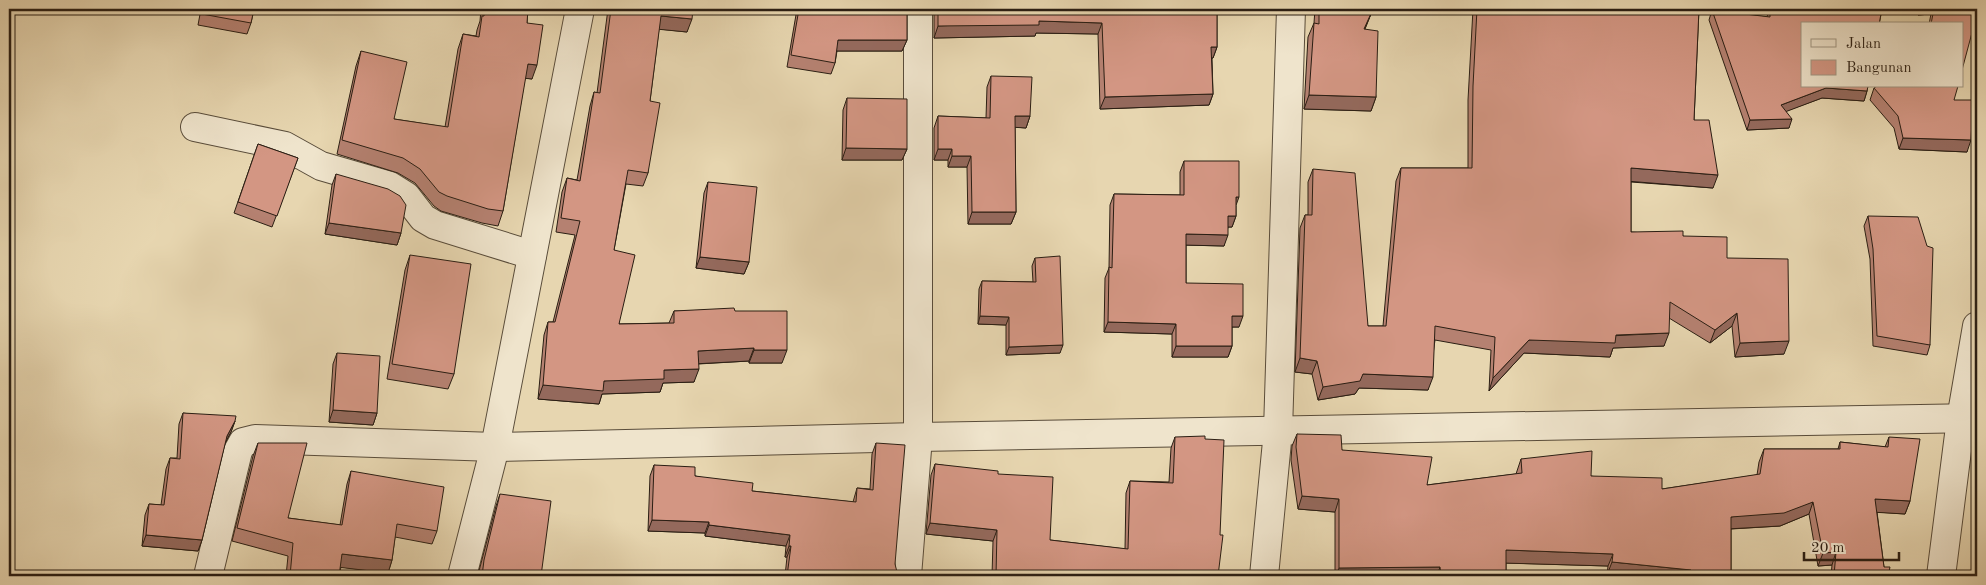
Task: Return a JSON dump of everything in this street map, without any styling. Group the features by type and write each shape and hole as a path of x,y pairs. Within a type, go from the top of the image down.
{"street":[{"path":"462,576 495,447 580,9"},
{"path":"908,576 918,437 918,9"},
{"path":"1264,576 1278,431 1291,9"},
{"path":"194,127 285,146 322,166 390,186 406,196 423,218 435,225 532,255"},
{"path":"1940,576 1969,419 1977,326"},
{"path":"208,576 238,451 243,442 255,439 495,447 918,437 1969,419"}],"building":[{"path":"203,9 254,9 251,23 202,14"},
{"path":"485,9 528,9 527,23 543,25 537,65 528,64 503,211 488,209 447,196 439,192 420,169 403,158 342,140 361,51 407,62 394,119 448,127 463,34 479,37"},
{"path":"611,9 693,9 692,19 661,16 650,101 660,103 648,173 628,170 614,250 635,255 619,324 674,323 674,311 734,308 735,311 787,311 787,350 754,350 754,348 698,351 699,369 664,370 664,379 604,381 603,391 543,385 548,322 555,322 580,221 561,218 567,178 580,181 594,92 600,93"},
{"path":"799,9 862,9 876,11 876,9 907,9 907,40 838,40 835,63 791,55"},
{"path":"938,9 1217,9 1217,47 1211,47 1213,94 1105,97 1102,23 1039,21 1039,25 938,26"},
{"path":"1319,9 1373,9 1364,29 1378,31 1376,97 1309,95 1314,23 1319,24"},
{"path":"1477,9 1699,9 1694,120 1709,120 1718,175 1631,168 1631,232 1683,231 1683,236 1727,237 1727,258 1788,259 1789,341 1740,343 1737,313 1715,330 1670,302 1669,333 1616,335 1615,343 1529,340 1493,378 1495,337 1435,326 1433,377 1363,374 1360,381 1323,387 1317,361 1300,358 1305,215 1312,215 1313,169 1355,173 1368,326 1386,326 1401,168 1472,168 1473,86"},
{"path":"1770,9 1882,9 1879,22 1801,22 1801,88 1826,88 1781,105 1792,119 1750,120 1712,10 1770,17"},
{"path":"1934,9 1977,9 1964,63 1964,22 1931,22"},
{"path":"991,76 1032,77 1030,116 1015,116 1016,212 972,212 971,156 952,156 952,149 938,149 938,116 990,118"},
{"path":"1826,88 1868,88 1867,91"},
{"path":"1874,88 1957,88 1954,100 1973,100 1971,140 1903,138 1898,116"},
{"path":"847,98 907,99 907,149 846,148"},
{"path":"258,144 298,158 277,216 238,202"},
{"path":"1184,161 1239,161 1239,197 1236,197 1236,216 1228,216 1228,235 1186,234 1186,283 1243,284 1243,316 1232,316 1232,346 1176,346 1176,324 1108,322 1109,267 1112,268 1114,194 1184,195"},
{"path":"336,174 388,189 400,196 406,205 401,233 329,223"},
{"path":"708,182 757,187 749,262 700,257"},
{"path":"1868,216 1918,217 1927,246 1933,248 1930,345 1877,336 1873,249"},
{"path":"410,255 471,264 454,374 392,364"},
{"path":"1060,256 1063,345 1009,347 1009,317 980,316 982,281 1036,282 1035,258"},
{"path":"337,353 380,356 377,413 333,410"},
{"path":"183,413 236,416 227,436 202,540 146,535 149,504 164,505 170,458 180,459"},
{"path":"1297,434 1341,435 1342,450 1432,457 1427,485 1522,473 1521,459 1592,451 1591,476 1662,478 1662,489 1760,474 1764,449 1840,449 1840,442 1888,447 1889,437 1920,439 1910,501 1875,499 1884,567 1890,567 1888,576 1834,576 1836,552 1823,553 1813,502 1784,513 1731,517 1731,576 1690,576 1691,570 1612,562 1613,554 1506,550 1506,576 1441,576 1440,567 1339,568 1339,499 1302,496 1296,447"},
{"path":"1205,436 1205,439 1224,440 1220,535 1223,535 1218,576 996,576 997,530 930,523 935,464 998,471 998,474 1053,477 1050,540 1128,549 1130,481 1173,483 1175,437"},
{"path":"258,443 307,443 288,518 342,525 351,471 444,487 437,531 397,524 392,560 342,554 339,576 290,576 293,543 237,528"},
{"path":"876,443 905,445 895,564 897,572 895,572 895,576 787,576 791,546 789,546 790,535 709,525 709,522 652,520 654,465 695,467 695,476 753,483 752,491 856,502 857,488 873,490"},
{"path":"500,494 551,501 541,576 482,576"}]}
